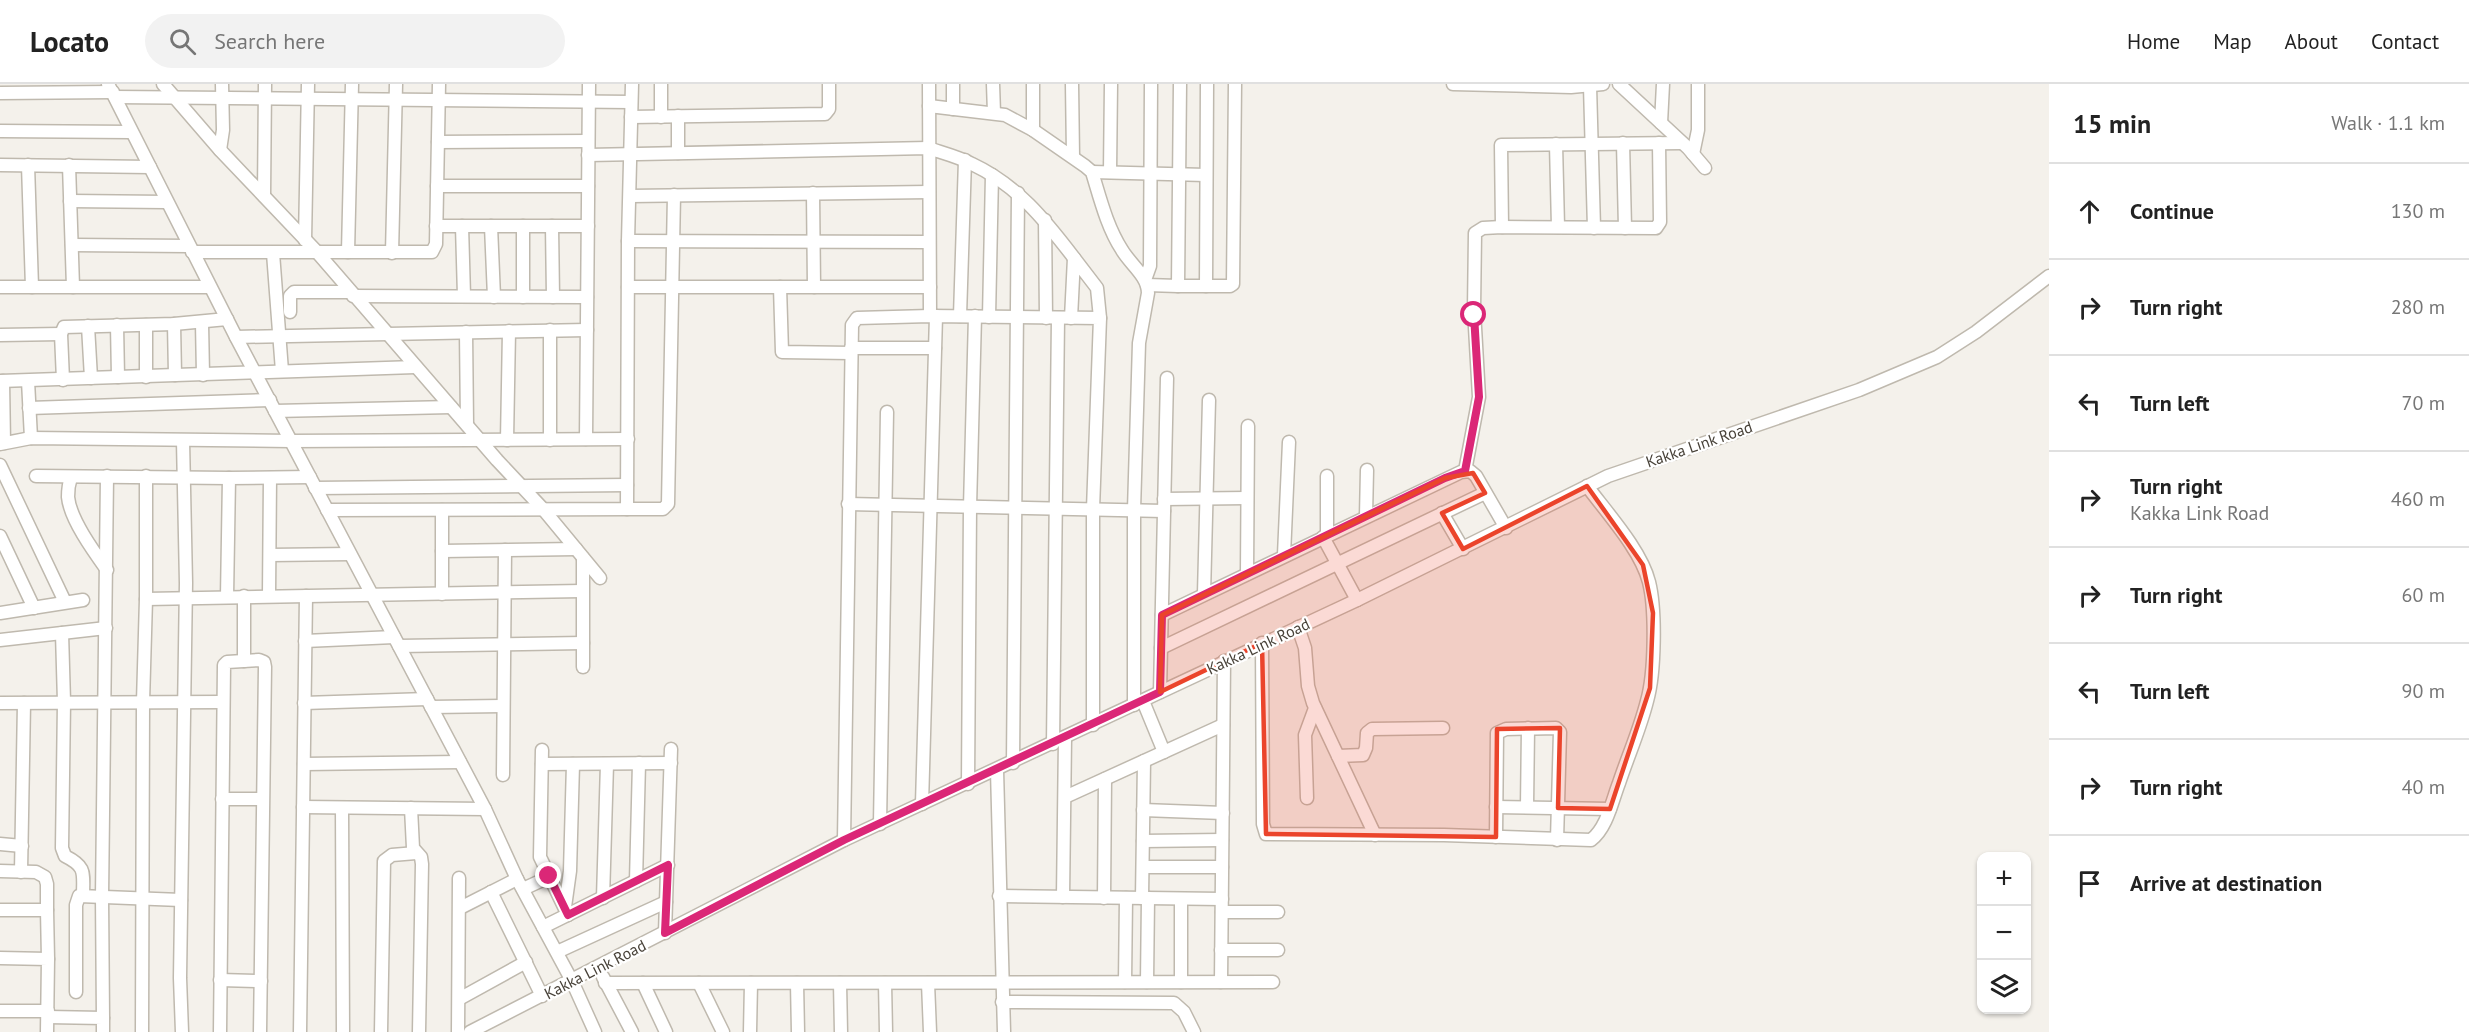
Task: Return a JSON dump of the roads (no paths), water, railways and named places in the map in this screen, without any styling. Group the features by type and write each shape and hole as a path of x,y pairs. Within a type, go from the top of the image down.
{"street":[{"path":"163,84 220,150 316,252 479,440 543,509 600,578"},
{"path":"220,150 222,84"},
{"path":"264,196 265,84"},
{"path":"305,240 308,84"},
{"path":"348,252 352,84"},
{"path":"392,253 396,84"},
{"path":"72,245 273,253 432,252 436,247 439,84"},
{"path":"586,439 589,84"},
{"path":"627,508 628,241 632,84"},
{"path":"661,84 661,117"},
{"path":"631,117 825,114 829,109 829,84"},
{"path":"922,804 935,348 930,287 929,84"},
{"path":"953,84 953,109"},
{"path":"993,84 994,113"},
{"path":"1033,84 1033,130"},
{"path":"1072,84 1072,156"},
{"path":"1110,172 1112,84"},
{"path":"1151,84 1150,266 1140,343 1134,510 1138,703 1164,752"},
{"path":"1178,286 1180,84"},
{"path":"1206,286 1207,84"},
{"path":"929,106 1005,115 1033,130 1092,172 1112,231 1121,249 1146,283 1178,286 1230,286 1234,282 1235,84"},
{"path":"1453,84 1590,86 1603,84"},
{"path":"1661,123 1663,84"},
{"path":"1693,154 1698,130 1698,84"},
{"path":"1590,86 1594,228"},
{"path":"1626,87 1705,168"},
{"path":"112,91 190,249 485,808 520,884 573,981 593,1031"},
{"path":"0,93 112,91 222,99 352,98 631,102"},
{"path":"678,116 678,153"},
{"path":"0,131 131,132"},
{"path":"438,142 588,141"},
{"path":"1623,143 1625,228"},
{"path":"1465,471 1479,397 1473,239 1478,230 1502,227 1651,228 1659,225 1659,143"},
{"path":"1502,227 1501,145 1682,143"},
{"path":"1556,144 1558,227"},
{"path":"588,155 928,148 965,160 992,175 1018,193 1045,220 1097,288 1100,318 1093,509 1093,726"},
{"path":"960,316 965,160"},
{"path":"0,165 150,167"},
{"path":"28,165 32,287"},
{"path":"69,165 73,287"},
{"path":"1092,172 1149,176 1206,176"},
{"path":"989,317 992,175"},
{"path":"437,186 588,186"},
{"path":"630,196 929,192"},
{"path":"813,193 814,287"},
{"path":"1013,763 1018,193"},
{"path":"327,510 627,508 663,510 668,504 674,195"},
{"path":"70,201 166,202"},
{"path":"1045,220 1059,318 1053,744"},
{"path":"436,225 588,226"},
{"path":"462,226 464,296"},
{"path":"491,226 494,297"},
{"path":"523,226 523,297"},
{"path":"552,226 553,297"},
{"path":"628,241 929,242"},
{"path":"273,253 282,371"},
{"path":"1059,318 1074,258"},
{"name":"Kakka Link Road","path":"470,1032 492,1027 542,996 844,840 1093,726 1224,661 1463,549 1587,486 1624,470 1859,390 1936,357 1976,332 2049,276"},
{"path":"0,287 210,286"},
{"path":"628,286 930,287"},
{"path":"780,287 782,352 935,348"},
{"path":"290,312 290,296 294,292 587,297"},
{"path":"968,784 970,507 975,316"},
{"path":"844,840 852,325 856,318 975,316 1100,318"},
{"path":"63,380 61,334 64,327 202,323 227,319"},
{"path":"202,323 203,375"},
{"path":"174,324 175,375"},
{"path":"146,325 146,377"},
{"path":"88,326 91,378"},
{"path":"117,326 118,377"},
{"path":"550,330 550,440"},
{"path":"236,337 587,330"},
{"path":"507,440 509,331"},
{"path":"466,332 467,425"},
{"path":"0,335 61,334"},
{"path":"415,367 1,381 2,444 31,438 183,441 628,439"},
{"path":"1160,692 1167,378"},
{"path":"28,381 31,438"},
{"path":"1204,594 1209,399"},
{"path":"29,408 451,407"},
{"path":"880,824 887,412"},
{"path":"1247,574 1248,426"},
{"path":"182,1032 180,978 186,599 183,441"},
{"path":"1284,555 1289,442"},
{"path":"1366,470 1366,516"},
{"path":"1162,615 1445,478 1465,471 1470,471 1476,476 1506,528"},
{"path":"2,472 65,602"},
{"path":"36,476 270,478 313,482 521,486 627,484"},
{"path":"70,477 68,492 71,508 92,549 106,570"},
{"path":"103,1032 102,897 107,477"},
{"path":"142,1032 146,477"},
{"path":"1327,477 1325,536 1357,600"},
{"path":"227,597 229,478"},
{"path":"269,596 270,478"},
{"path":"1262,643 1264,832 1281,836 1375,835 1591,840 1599,831 1610,809 1648,697 1653,613 1649,581 1642,565 1587,486"},
{"path":"1161,648 1485,493"},
{"path":"848,504 1134,510 1206,498 1247,498"},
{"path":"442,510 442,594"},
{"path":"1442,513 1463,549"},
{"path":"0,536 34,608"},
{"path":"442,550 579,553"},
{"path":"503,775 505,550"},
{"path":"579,553 583,667"},
{"path":"270,555 350,554"},
{"path":"146,599 582,591"},
{"path":"300,1032 306,596"},
{"path":"244,597 244,661"},
{"path":"0,600 3,612 83,600"},
{"path":"1298,627 1306,657 1310,694 1315,708 1375,835"},
{"path":"0,640 106,628"},
{"path":"63,633 62,848 65,856 81,864 83,896"},
{"path":"305,641 503,645 583,643"},
{"path":"220,1032 225,663 262,661 265,667 260,1032"},
{"path":"1221,982 1224,661"},
{"path":"0,703 223,702"},
{"path":"21,872 24,703"},
{"path":"304,704 429,703 502,706"},
{"path":"1307,798 1305,735 1315,708"},
{"path":"1065,797 1223,725"},
{"path":"1338,756 1363,755 1367,733 1372,729 1443,728"},
{"path":"1527,807 1528,728"},
{"path":"1496,837 1497,733 1504,729 1556,728 1560,730 1557,840"},
{"path":"1064,897 1065,738"},
{"path":"665,933 672,749"},
{"path":"542,750 539,850 567,911"},
{"path":"1144,761 1143,867 1147,982"},
{"path":"304,764 460,762"},
{"path":"636,881 639,763"},
{"path":"542,764 671,763"},
{"path":"567,911 573,764"},
{"path":"603,897 607,764"},
{"path":"997,770 1004,1032"},
{"path":"1104,897 1105,779"},
{"path":"222,799 262,799"},
{"path":"303,807 485,808"},
{"path":"1496,807 1610,809"},
{"path":"342,808 343,1032"},
{"path":"411,808 413,848 421,857 422,864 419,1032"},
{"path":"1143,810 1222,813"},
{"path":"1143,841 1222,840"},
{"path":"0,844 22,846"},
{"path":"381,1032 384,861 392,855 416,853"},
{"path":"543,927 567,911 603,897 668,865"},
{"path":"1143,867 1222,867"},
{"path":"0,871 36,872 45,876 48,959 47,1032"},
{"path":"460,908 491,892 549,876"},
{"path":"458,1032 459,878"},
{"path":"491,892 542,996"},
{"path":"76,992 76,905 79,896 181,900"},
{"path":"999,896 1182,899 1278,912"},
{"path":"1125,982 1126,898"},
{"path":"1181,982 1182,899"},
{"path":"557,952 666,902"},
{"path":"0,910 47,910"},
{"path":"1221,950 1278,950"},
{"path":"0,958 48,959"},
{"path":"459,999 526,962"},
{"path":"598,968 632,1032"},
{"path":"220,980 261,981"},
{"path":"606,982 1273,982"},
{"path":"643,982 666,1032"},
{"path":"699,982 723,1032"},
{"path":"750,1032 751,982"},
{"path":"797,982 798,1032"},
{"path":"840,982 841,1032"},
{"path":"885,982 886,1032"},
{"path":"928,982 930,1032"},
{"path":"1002,1002 1174,1003 1184,1012 1194,1032"},
{"path":"0,1011 103,1017"}]}
